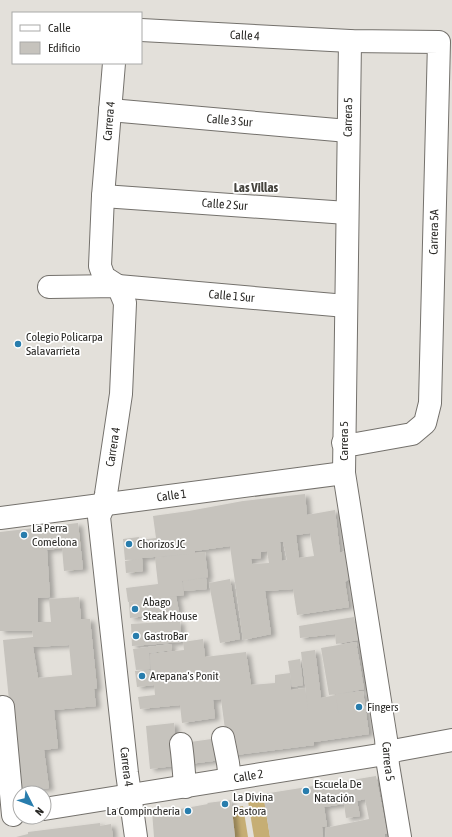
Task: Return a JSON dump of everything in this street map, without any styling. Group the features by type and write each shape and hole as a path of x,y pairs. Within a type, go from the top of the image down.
{"street":[{"name":"Calle 4","path":"142,30 350,41"},
{"name":"Carrera 5","path":"350,41 343,443 344,474 400,837"},
{"name":"Carrera 5A","path":"343,443 356,444 412,434 425,423 430,403 439,42 350,41"},
{"name":"Carrera 4","path":"114,64 103,196 100,266 104,277 118,286 125,303 121,394 104,505 99,517 136,837"},
{"name":"Calle 3 Sur","path":"110,110 348,131"},
{"name":"Calle 2 Sur","path":"103,196 347,213"},
{"name":"Calle 1 Sur","path":"49,287 118,286 346,306"},
{"name":"Calle 1","path":"0,518 104,505 122,501 344,474"},
{"path":"3,707 11,815"},
{"path":"223,738 230,779"},
{"name":"Calle 2","path":"52,808 388,753 452,740"},
{"path":"181,744 185,786"}],"shaded area":[{"path":"264,799 270,837 254,837 248,801"},
{"path":"243,806 248,837 235,837 231,808"}],"building":[{"path":"305,494 307,515 335,510 340,553 345,551 349,579 345,582 349,607 297,615 293,589 265,591 271,634 243,640 230,546 195,551 195,553 205,552 208,577 182,581 184,595 128,602 126,588 158,584 155,558 189,554 142,558 143,571 126,573 125,561 140,559 125,560 123,539 139,537 139,540 156,538 153,516 243,501","holes":["310,533 314,556 299,558 296,535","280,542 283,542 287,560 282,561","267,551 269,563 252,564 251,559 261,558 261,552"]},
{"path":"78,523 83,569 64,571 62,548 47,550 50,597 38,598 38,622 51,622 49,599 79,597 81,619 90,619 97,688 94,689 96,706 54,710 58,748 44,750 49,785 17,785 3,640 33,637 32,631 0,631 0,532","holes":["69,645 72,675 38,678 33,647"]},
{"path":"206,578 207,589 184,591 183,581"},
{"path":"230,579 240,639 220,643 209,583"},
{"path":"176,596 179,612 130,618 129,602"},
{"path":"354,617 358,640 336,644 335,634 300,638 299,626"},
{"path":"180,621 181,642 132,646 131,624"},
{"path":"203,639 205,657 246,652 251,685 275,683 275,675 290,673 291,690 305,688 308,709 301,652 315,650 321,698 336,695 339,719 336,694 329,695 321,648 356,642 364,689 338,694 363,691 369,734 314,742 314,745 221,757 221,760 150,769 146,726 174,723 176,744 226,737 221,699 213,700 215,718 182,723 180,705 140,709 138,697 155,695 154,685 137,687 135,671 151,670 150,654 184,650 183,642"},
{"path":"171,644 172,650 149,653 150,669 136,670 133,649"},
{"path":"300,659 303,685 292,687 288,661"},
{"path":"376,776 387,833 385,834 385,837 326,837 325,828 369,819 365,799 357,801 360,816 346,818 344,804 324,807 327,826 322,827 323,837 270,837 263,794 320,785 321,789 341,785 340,782"},
{"path":"231,800 235,837 154,837 152,811 175,810 208,804 207,803"},
{"path":"100,823 100,826 111,824 113,837 16,837 28,834 28,832"}],"place":[{"name":"Colegio Policarpa Salavarrieta","path":"18,344"},
{"name":"La Perra Comelona","path":"24,535"},
{"name":"Chorizos JC","path":"129,544"},
{"name":"Abago Steak House","path":"135,609"},
{"name":"GastroBar","path":"136,636"},
{"name":"Arepana's Ponit","path":"142,676"},
{"name":"Fingers","path":"359,707"},
{"name":"Escuela De Natación","path":"306,791"},
{"name":"La Dívina Pastora","path":"225,804"},
{"name":"La Compincheria","path":"188,811"}],"district":[{"name":"Las Villas","path":"256,187"}]}
